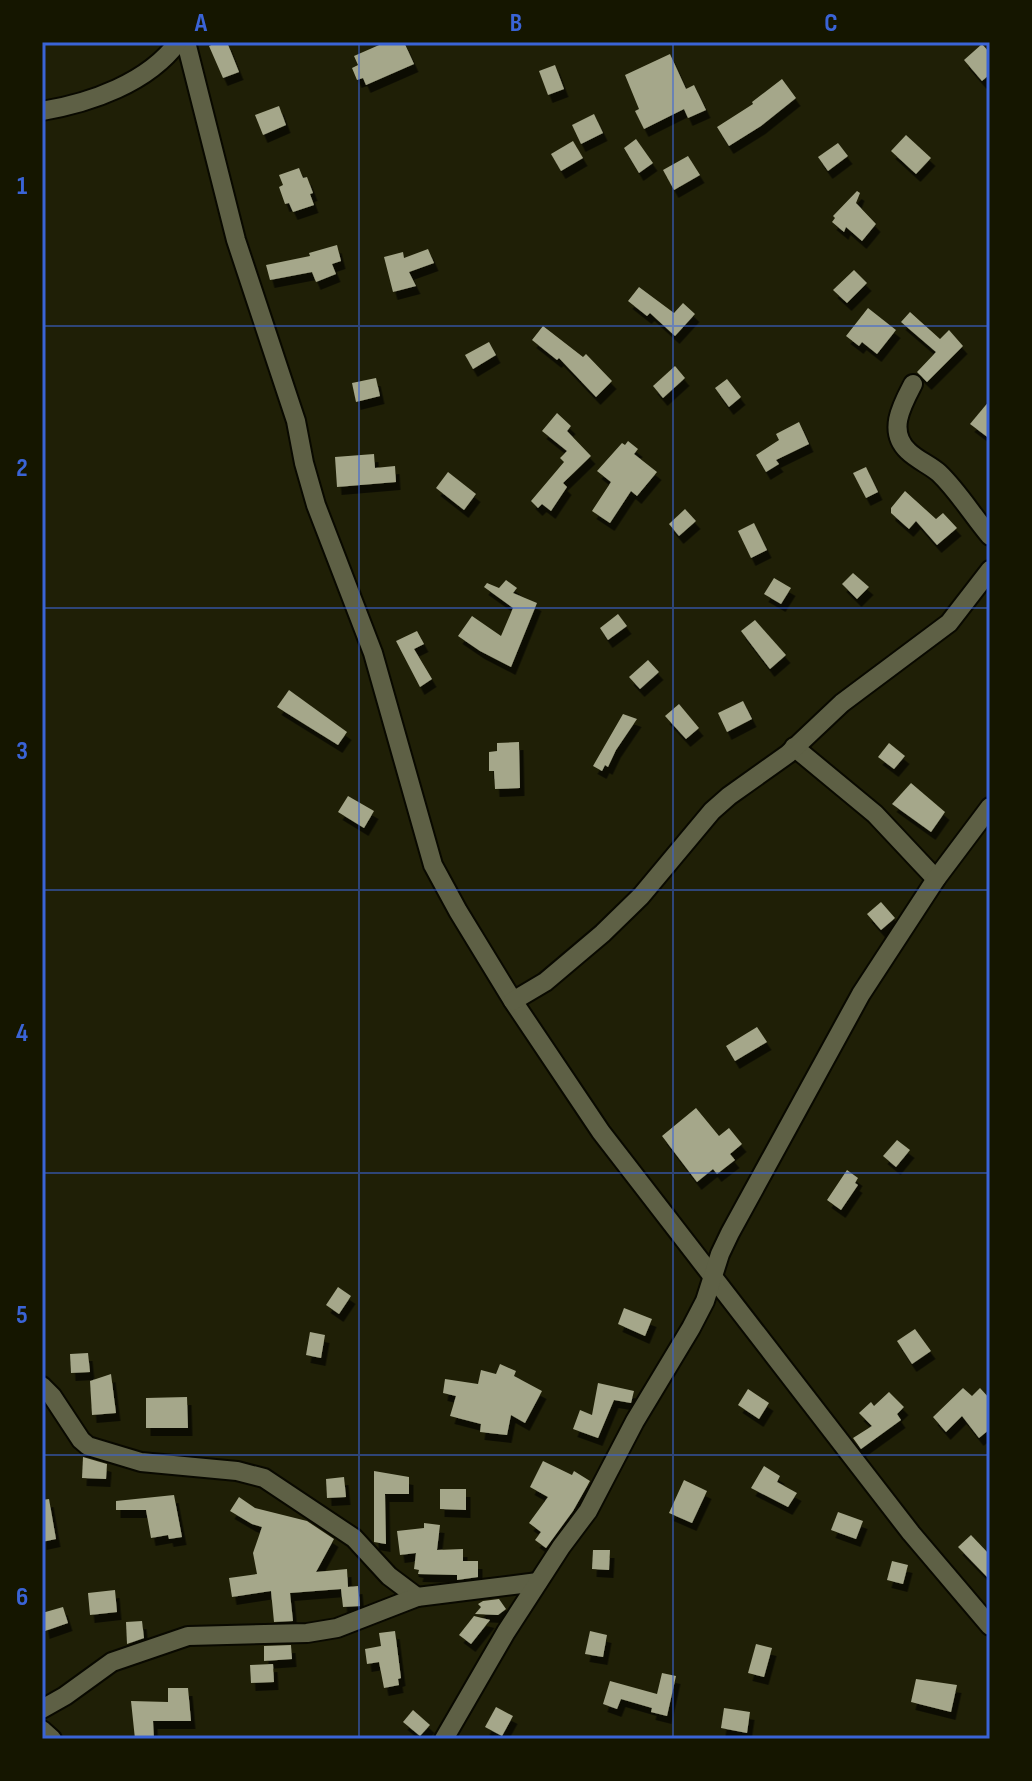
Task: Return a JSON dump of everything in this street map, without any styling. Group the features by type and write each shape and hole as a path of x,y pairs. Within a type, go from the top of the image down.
{"street":[{"path":"42,111 89,101 122,85 161,62 178,42"},
{"path":"186,42 236,240 296,421 316,505 373,653 433,865 513,1001 601,1132 911,1533 990,1626"},
{"path":"913,384 898,420 897,433 901,442 908,451 939,473 990,536"},
{"path":"513,1001 545,982 603,933 641,896 712,811 794,747 842,703 949,623 990,570"},
{"path":"794,747 875,814 936,879"},
{"path":"444,1739 506,1632 588,1511 635,1421 691,1328 705,1301 730,1233 848,1015 936,879 990,807"},
{"path":"42,1386 64,1412 81,1440 98,1451 141,1462 237,1471 275,1483 354,1538 389,1576 417,1597"},
{"path":"42,1709 112,1662 188,1636 307,1633 337,1628 417,1597 538,1582"},
{"path":"42,1730 52,1739"}],"building":[{"path":"227,42 239,72 223,78 209,46"},
{"path":"386,42 404,42 414,64 366,85 363,78 357,80 352,68 358,65 354,56"},
{"path":"982,44 990,53 990,74 982,81 964,60"},
{"path":"670,54 686,89 694,85 706,110 688,118 684,109 644,129 635,111 639,109 625,75"},
{"path":"555,65 564,89 548,95 539,71"},
{"path":"782,79 796,98 729,146 717,127 753,104"},
{"path":"279,106 286,125 263,135 255,115"},
{"path":"594,114 603,133 581,144 572,125"},
{"path":"906,135 931,158 916,174 891,151"},
{"path":"636,139 653,163 639,173 624,148"},
{"path":"573,141 583,158 561,171 551,154"},
{"path":"838,143 848,156 828,171 818,157"},
{"path":"688,156 700,175 674,190 663,170"},
{"path":"299,168 303,178 307,177 314,205 293,212 289,203 285,204 279,187 283,185 279,175"},
{"path":"857,191 860,193 856,203 876,224 862,241 846,227 844,232 832,222 833,216"},
{"path":"337,245 341,261 332,264 336,274 316,282 312,272 270,280 266,265 310,256 309,253"},
{"path":"428,249 434,263 409,272 416,286 393,292 384,257 403,252 404,258"},
{"path":"854,270 867,283 847,303 833,290"},
{"path":"639,287 674,313 683,303 695,314 675,336 650,313 647,316 628,301"},
{"path":"868,308 896,330 877,354 862,342 859,346 846,336"},
{"path":"910,312 940,339 949,330 963,346 927,382 917,372 936,352 901,322"},
{"path":"543,326 583,357 586,354 612,381 596,397 559,358 557,360 532,340"},
{"path":"489,342 496,355 473,369 465,355"},
{"path":"675,366 685,378 663,398 653,386"},
{"path":"376,378 380,396 356,402 352,383"},
{"path":"727,379 741,397 729,407 715,388"},
{"path":"990,400 990,439 970,424"},
{"path":"557,413 571,426 567,431 591,456 563,483 567,487 551,511 542,504 538,508 531,501 564,462 560,458 567,451 542,431"},
{"path":"799,422 809,444 776,460 779,464 766,472 756,455 779,440 776,434"},
{"path":"628,441 638,449 634,454 657,472 637,496 631,491 610,523 592,511 611,482 597,471 622,443 625,445"},
{"path":"374,454 375,468 395,466 396,482 337,487 335,457"},
{"path":"866,467 878,492 866,498 853,473"},
{"path":"448,472 476,494 464,510 436,488"},
{"path":"905,491 936,519 943,513 957,528 937,545 916,521 909,529 891,513 891,508"},
{"path":"685,509 696,521 679,536 669,524"},
{"path":"754,523 767,550 751,558 738,531"},
{"path":"853,573 869,587 857,599 842,584"},
{"path":"774,578 791,588 781,604 764,594"},
{"path":"506,580 517,588 513,593 537,603 511,667 458,636 472,616 501,636 513,608 484,587 487,583 499,588"},
{"path":"618,614 627,626 608,640 600,628"},
{"path":"755,620 786,655 770,669 741,631"},
{"path":"417,631 424,644 414,649 432,679 420,687 396,641"},
{"path":"648,660 659,672 640,689 629,677"},
{"path":"289,690 347,732 338,745 277,707"},
{"path":"743,701 752,719 727,732 718,713"},
{"path":"679,704 699,728 686,739 665,716"},
{"path":"623,714 637,719 608,767 605,765 602,771 593,766"},
{"path":"519,742 520,788 495,789 494,771 489,771 489,752 497,751 497,743"},
{"path":"889,743 905,756 894,769 878,757"},
{"path":"911,783 945,812 931,832 892,804"},
{"path":"348,796 374,811 364,828 338,812"},
{"path":"881,902 895,918 881,930 867,914"},
{"path":"757,1027 767,1042 735,1061 726,1046"},
{"path":"696,1108 719,1136 729,1128 742,1144 730,1154 735,1160 717,1174 713,1169 697,1182 662,1136"},
{"path":"897,1140 910,1150 896,1167 883,1156"},
{"path":"847,1170 858,1178 855,1183 858,1185 841,1210 827,1200"},
{"path":"338,1287 351,1296 339,1314 326,1305"},
{"path":"624,1308 652,1319 645,1336 618,1324"},
{"path":"915,1329 931,1351 912,1364 897,1341"},
{"path":"310,1332 325,1335 321,1358 306,1355"},
{"path":"88,1353 90,1372 71,1373 70,1354"},
{"path":"500,1364 516,1371 514,1376 542,1391 525,1423 511,1415 507,1435 480,1432 481,1424 450,1416 456,1396 443,1393 445,1379 478,1384 481,1370 496,1374"},
{"path":"111,1374 116,1413 92,1415 90,1381"},
{"path":"598,1383 634,1391 631,1403 614,1400 598,1438 573,1429 580,1410 592,1415"},
{"path":"963,1388 972,1396 980,1388 990,1399 990,1429 979,1438 962,1416 946,1432 933,1417"},
{"path":"748,1389 769,1403 759,1419 738,1405"},
{"path":"889,1392 904,1407 897,1414 901,1420 861,1449 853,1438 872,1426 859,1413 871,1402 874,1406"},
{"path":"187,1397 188,1428 146,1428 146,1398"},
{"path":"83,1457 107,1464 106,1479 82,1478"},
{"path":"543,1461 572,1475 574,1471 590,1481 546,1548 535,1540 541,1532 529,1523 548,1497 530,1487"},
{"path":"764,1466 780,1476 777,1482 797,1493 788,1507 751,1488"},
{"path":"374,1471 409,1477 409,1494 385,1494 386,1544 374,1542"},
{"path":"344,1477 346,1497 327,1498 326,1479"},
{"path":"684,1480 707,1491 692,1523 669,1513"},
{"path":"440,1489 466,1489 466,1510 440,1509"},
{"path":"174,1495 182,1537 169,1539 168,1535 151,1538 146,1510 116,1510 116,1501"},
{"path":"239,1497 255,1508 307,1521 334,1539 316,1572 347,1569 348,1587 358,1586 360,1606 343,1607 341,1589 290,1593 293,1621 274,1622 271,1591 232,1597 229,1578 257,1574 253,1553 262,1527 230,1511"},
{"path":"49,1499 56,1539 42,1542 42,1500"},
{"path":"838,1512 863,1521 856,1539 831,1530"},
{"path":"424,1523 440,1525 437,1550 463,1549 463,1561 478,1561 478,1577 457,1580 457,1575 418,1574 419,1570 414,1569 416,1553 400,1555 397,1531 424,1528"},
{"path":"971,1535 990,1555 990,1580 958,1547"},
{"path":"593,1550 610,1550 609,1570 592,1569"},
{"path":"892,1561 908,1565 903,1584 887,1580"},
{"path":"115,1590 117,1612 90,1615 88,1593"},
{"path":"499,1599 506,1609 498,1615 475,1614 481,1607 478,1604"},
{"path":"63,1607 68,1623 45,1631 42,1613"},
{"path":"474,1616 490,1620 471,1644 459,1635"},
{"path":"142,1621 144,1638 127,1644 126,1622"},
{"path":"395,1631 401,1678 398,1679 399,1685 384,1688 379,1662 367,1664 365,1649 381,1646 379,1633"},
{"path":"590,1631 607,1635 603,1657 585,1654"},
{"path":"756,1644 772,1648 764,1677 748,1673"},
{"path":"291,1645 292,1659 264,1661 264,1646"},
{"path":"273,1664 274,1682 251,1683 250,1665"},
{"path":"662,1673 676,1676 667,1716 621,1699 617,1709 603,1704 610,1681 657,1694"},
{"path":"916,1679 957,1685 951,1712 911,1702"},
{"path":"168,1688 188,1688 191,1721 153,1721 154,1739 135,1739 131,1701 168,1702"},
{"path":"496,1707 513,1716 502,1736 485,1727"},
{"path":"724,1708 750,1712 747,1733 721,1728"},
{"path":"413,1710 430,1725 420,1736 403,1722"}]}
